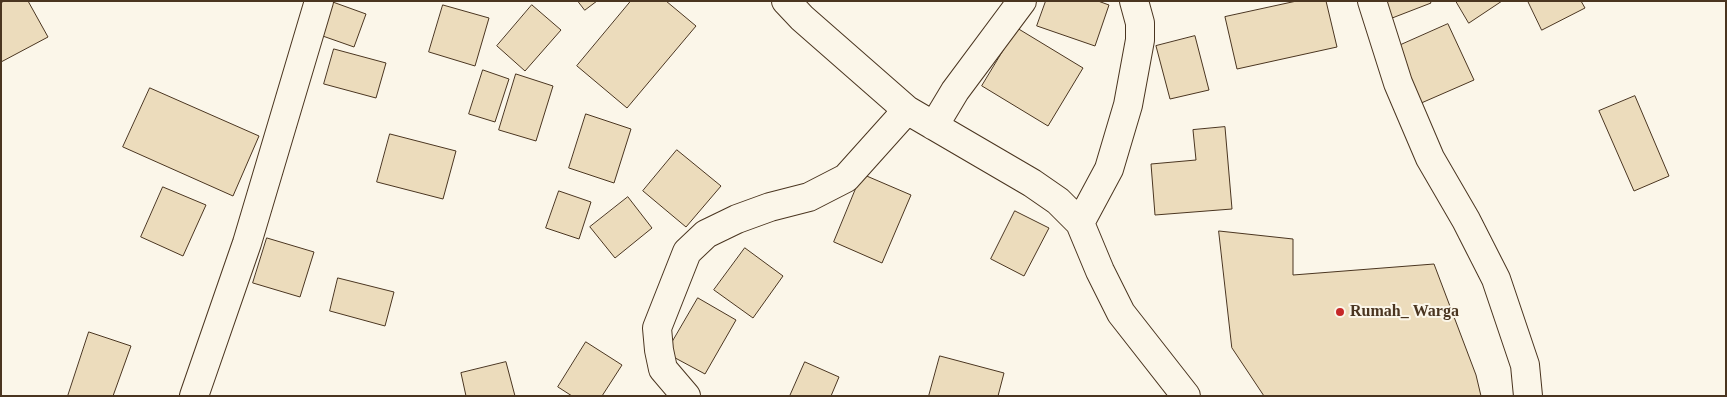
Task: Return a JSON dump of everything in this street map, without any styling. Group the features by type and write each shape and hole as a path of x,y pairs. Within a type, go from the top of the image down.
{"street":[{"path":"194,396 246,242 319,1"},
{"path":"786,1 802,18 907,110 1032,183 1058,201 1080,223 1100,271 1121,313 1186,396"},
{"path":"934,126 955,91 1022,1"},
{"path":"1080,223 1109,169 1128,105 1140,40 1140,23 1134,1"},
{"path":"1372,1 1398,83 1430,158 1466,220 1496,279 1525,365 1528,396"},
{"path":"686,396 664,369 659,350 657,328 687,252 706,234 770,207 809,197 846,178 907,110"}],"building":[{"path":"5,1 28,1 48,37 1,62 1,3"},
{"path":"330,1 366,14 354,47 317,34"},
{"path":"578,1 597,1 585,10"},
{"path":"631,1 666,1 696,26 627,108 577,66"},
{"path":"1046,1 1098,1 1109,5 1095,46 1037,26"},
{"path":"1297,1 1326,1 1337,47 1237,69 1225,17"},
{"path":"1379,1 1430,1 1431,3 1387,20"},
{"path":"1456,1 1502,1 1469,23"},
{"path":"1528,1 1581,1 1585,8 1542,30"},
{"path":"443,5 489,18 475,66 429,52"},
{"path":"532,5 561,30 525,71 497,46"},
{"path":"1448,24 1474,80 1419,104 1394,48"},
{"path":"1017,28 1083,68 1048,126 982,86"},
{"path":"1195,36 1209,90 1170,99 1156,46"},
{"path":"334,49 386,63 376,98 324,84"},
{"path":"483,70 509,79 495,122 469,114"},
{"path":"516,74 553,86 536,141 499,130"},
{"path":"150,88 259,136 233,196 123,147"},
{"path":"1635,96 1669,176 1634,191 1599,111"},
{"path":"586,114 631,129 614,183 569,168"},
{"path":"1225,127 1232,209 1155,215 1151,164 1196,160 1193,130"},
{"path":"390,134 456,151 443,199 377,182"},
{"path":"677,150 721,186 686,227 643,191"},
{"path":"862,174 911,195 882,263 834,242"},
{"path":"163,187 206,205 183,256 141,237"},
{"path":"559,191 591,202 579,239 546,228"},
{"path":"628,197 652,228 615,258 590,227"},
{"path":"1015,211 1049,228 1024,276 991,259"},
{"name":"Rumah_ Warga","path":"1219,231 1293,239 1293,275 1434,264 1476,375 1481,396 1264,396 1232,348"},
{"path":"267,238 314,252 300,297 253,283"},
{"path":"745,248 783,276 753,318 714,290"},
{"path":"338,278 394,292 385,326 330,311"},
{"path":"698,298 736,320 705,374 666,353"},
{"path":"89,332 131,346 113,396 68,396"},
{"path":"586,342 622,365 602,396 572,396 558,387"},
{"path":"940,356 1004,373 998,396 929,396"},
{"path":"506,362 515,396 466,396 461,373"},
{"path":"805,362 839,377 831,396 790,396"}],"place":[{"name":"Rumah_ Warga","path":"1340,312"}]}
